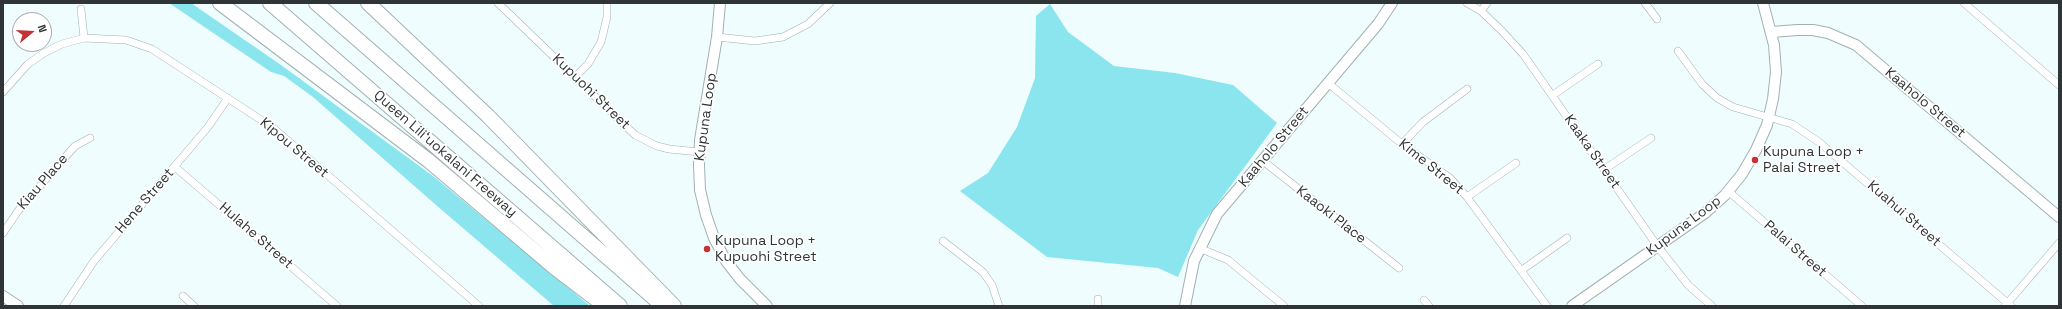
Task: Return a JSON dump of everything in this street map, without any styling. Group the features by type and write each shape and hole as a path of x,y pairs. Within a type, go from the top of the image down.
{"highway":[{"path":"212,3 250,27"},
{"path":"220,3 429,161 555,268 605,306"},
{"name":"Queen Liliʻuokalani Freeway","path":"270,3 620,306"},
{"name":"Queen Liliʻuokalani Freeway","path":"316,3 662,306"},
{"path":"368,3 488,116 674,306"}],"street":[{"name":"Kupuohi Street","path":"498,3 625,126 645,141 669,149 699,152"},
{"path":"575,77 588,64 601,42 605,30 608,3"},
{"name":"Kupuna Loop","path":"720,3 717,37 699,152 700,190 706,215 714,238 726,261 740,279 767,306"},
{"path":"717,37 755,42 783,37 808,24 830,3"},
{"name":"Kaaholo Street","path":"1185,306 1194,262 1217,214 1378,24 1392,3"},
{"name":"Kaaka Street","path":"1467,3 1481,11 1523,54 1605,169 1658,247 1689,286 1712,306"},
{"path":"1481,11 1487,3"},
{"path":"1646,3 1657,19"},
{"name":"Kupuna Loop","path":"1572,306 1705,213 1728,191 1742,174 1756,150 1769,117 1773,99 1776,72 1772,32 1763,3"},
{"path":"1964,3 2059,85"},
{"path":"81,9 84,38"},
{"name":"Kaaholo Street","path":"1772,32 1813,30 1828,33 1856,45 2059,217"},
{"name":"Kipou Street","path":"3,92 28,64 62,44 84,38 126,40 152,49 272,127 479,306"},
{"name":"Kuahui Street","path":"1678,51 1702,84 1717,98 1733,107 1792,124 1819,142 2007,305"},
{"path":"1553,95 1598,64"},
{"name":"Kime Street","path":"1328,83 1402,144 1450,178 1467,197 1547,306"},
{"path":"1402,144 1423,122 1467,89"},
{"name":"Hene Street","path":"64,306 109,243 208,127 228,98"},
{"name":"Kiau Place","path":"3,233 18,211 75,146 90,138"},
{"path":"1605,169 1651,138"},
{"name":"Kaaoki Place","path":"1263,161 1399,268"},
{"path":"1467,197 1516,163"},
{"name":"Hulahe Street","path":"175,167 336,306"},
{"name":"Palai Street","path":"1728,191 1862,306"},
{"path":"1522,270 1567,238"},
{"path":"943,241 983,272 992,285 999,306"},
{"path":"2007,305 2059,243"},
{"path":"1200,248 1228,260 1284,306"},
{"path":"3,296 18,306"},
{"path":"183,296 194,306"},
{"path":"1424,300 1429,306"}],"shaded area":[{"path":"169,3 191,3 281,65 433,176 590,306 554,306 313,97 284,76 271,72"},
{"path":"1050,4 1068,32 1114,66 1175,73 1233,85 1277,123 1198,230 1178,277 1158,268 1047,257 960,191 988,173 1017,127 1035,78 1036,16"}],"place":[{"name":"Kupuna Loop + Palai Street","path":"1755,160"},
{"name":"Kupuna Loop + Kupuohi Street","path":"707,249"}]}
